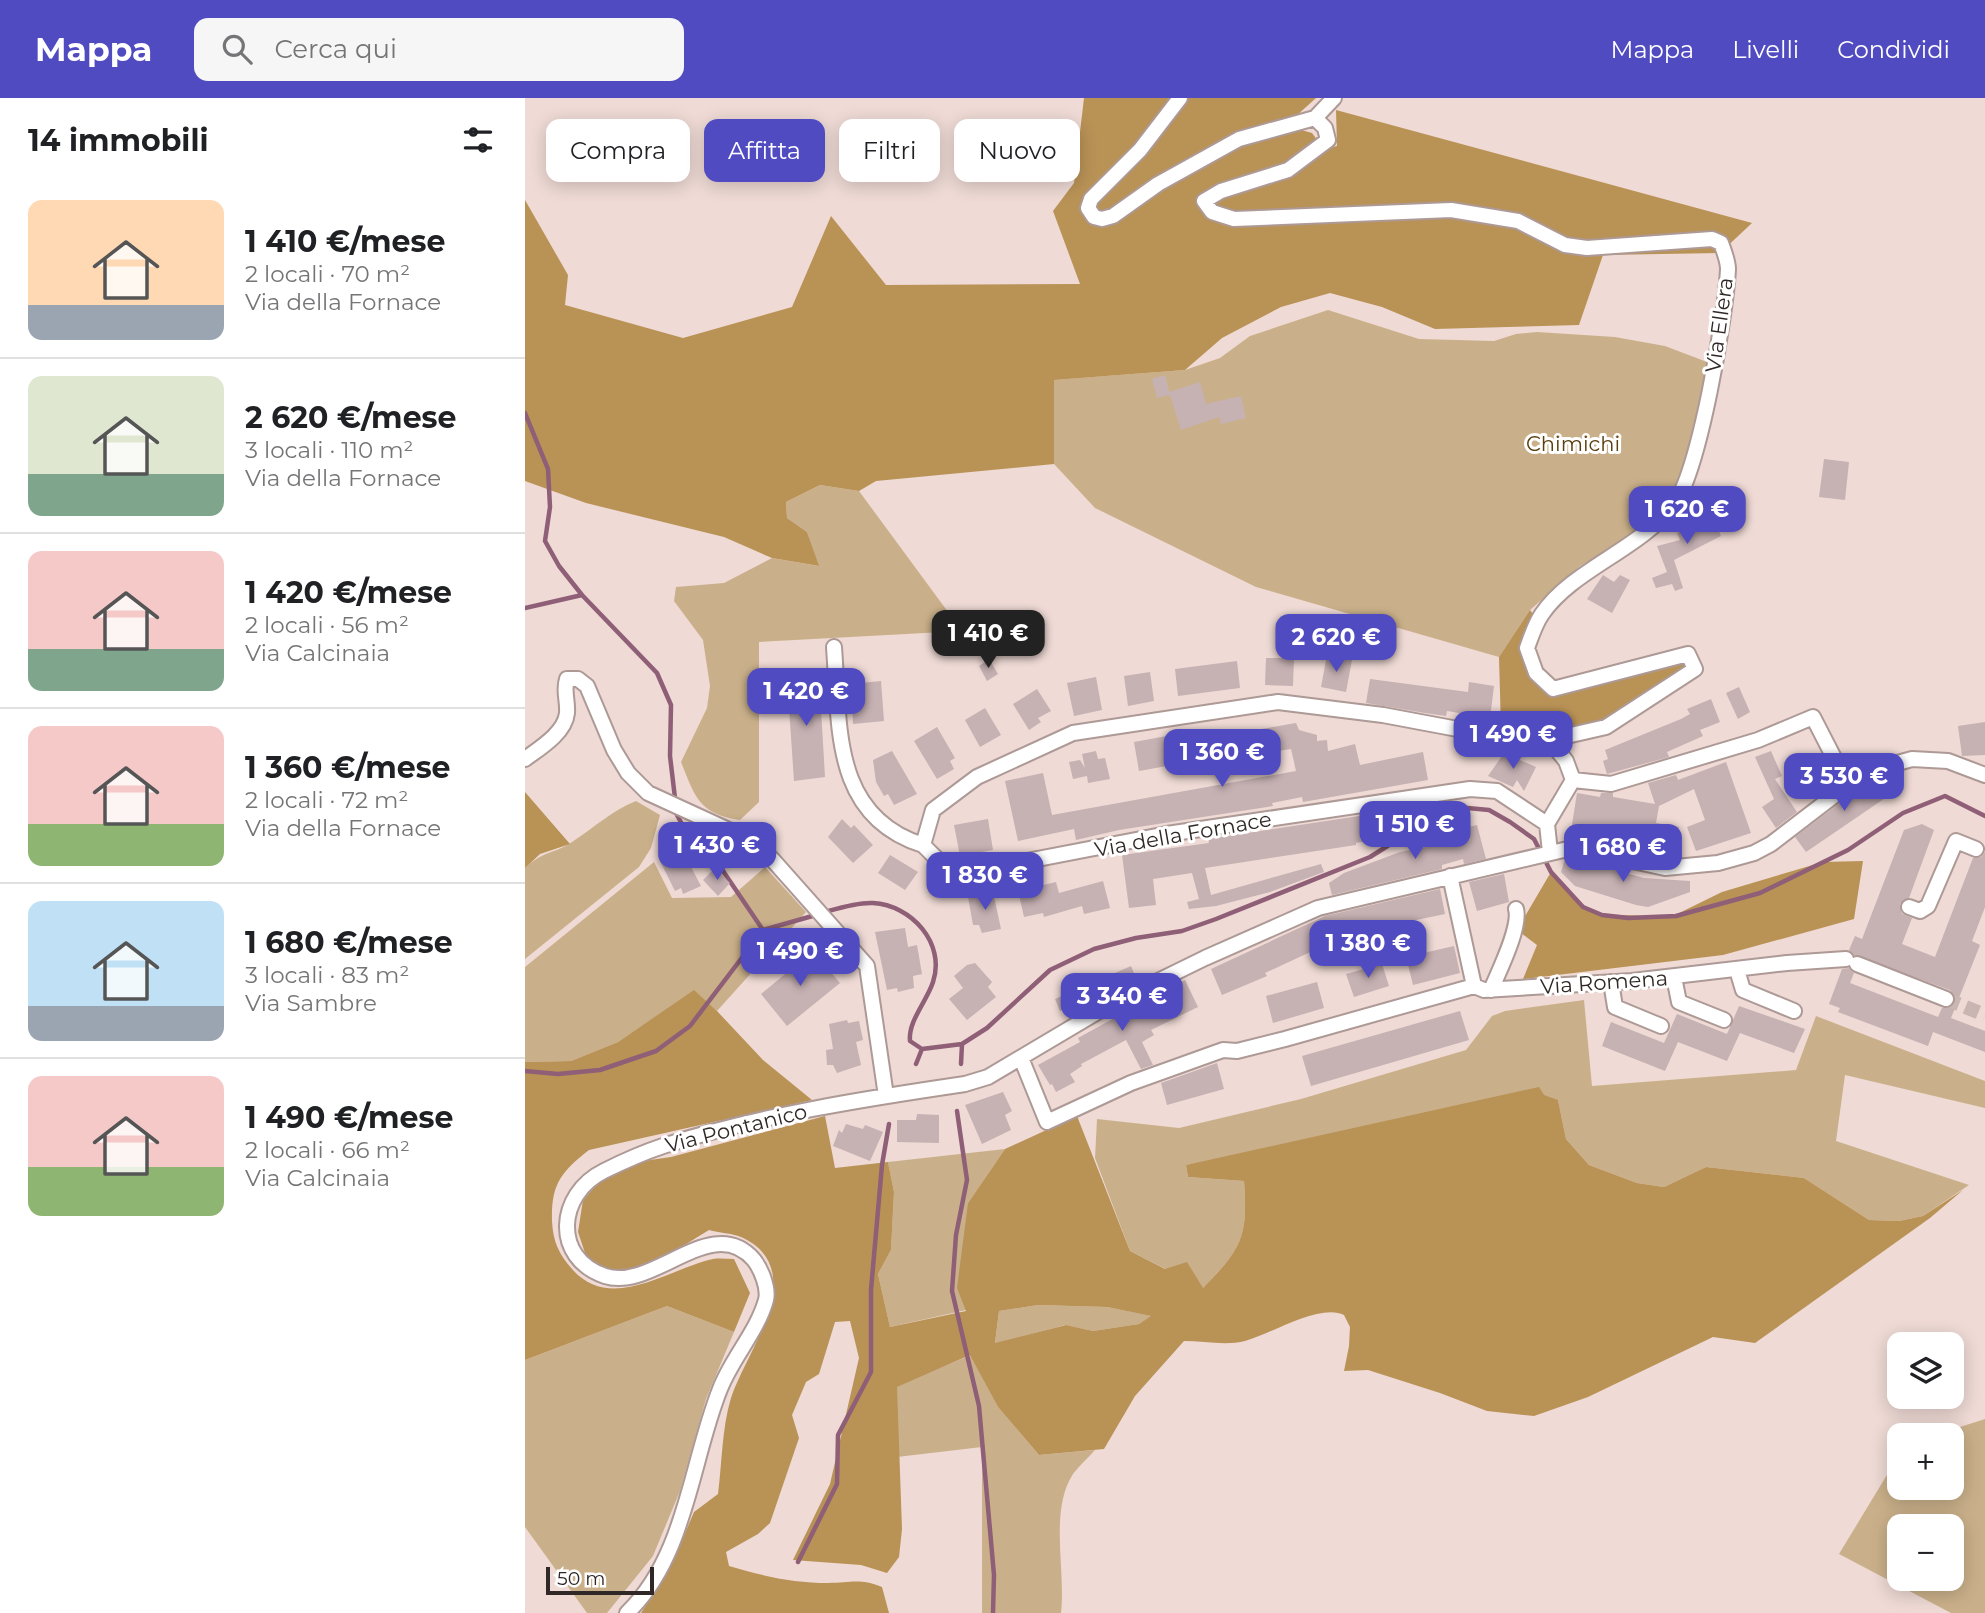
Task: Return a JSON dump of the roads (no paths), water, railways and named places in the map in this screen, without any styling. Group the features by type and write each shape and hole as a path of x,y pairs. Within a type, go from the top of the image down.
{"street":[{"path":"1180,98 1140,150 1091,199 1089,208 1094,217 1102,219 1113,216 1158,184 1239,139 1315,118 1334,98"},
{"name":"Via Ellera","path":"1315,118 1325,128 1328,140 1288,170 1221,191 1204,201 1212,212 1234,219 1451,210 1518,221 1565,245 1576,247 1712,239 1722,246 1728,267 1710,385 1688,477 1680,494 1673,506 1634,543 1585,573 1542,614 1527,648 1536,673 1553,689 1688,654 1695,669 1606,727 1549,740"},
{"name":"Via della Fornace","path":"834,647 843,759 856,795 894,833 923,845 943,865 965,873 1167,834 1470,789 1497,791 1547,824"},
{"path":"525,759 561,727 567,715 563,689 567,678 578,679 587,686 614,750 628,773 648,793 746,838 772,859 867,966 886,1096"},
{"path":"923,845 933,810 977,777 1073,733 1278,702 1383,715 1516,740 1549,740 1566,761 1573,780"},
{"path":"1573,780 1611,784 1764,737 1813,717 1848,785"},
{"name":"Via Pontanico","path":"627,1613 636,1604 674,1536 720,1387 748,1340 767,1297 762,1275 753,1259 722,1244 706,1245 653,1269 625,1278 605,1276 580,1259 567,1234 568,1206 577,1191 591,1177 640,1153 713,1130 886,1096 965,1084 988,1077 1111,1004 1205,958 1318,908 1572,848 1665,868 1718,863 1754,853 1771,844 1848,785 1882,766 1912,760 1948,761 1985,775"},
{"path":"1548,853 1547,824 1573,780"},
{"path":"1909,907 1920,911 1928,906 1956,841 1976,849"},
{"path":"1021,1058 1047,1122 1131,1083 1212,1054 1285,1039 1474,986 1450,877"},
{"path":"1491,990 1510,943 1518,916 1516,909"},
{"name":"Via Romena","path":"1474,986 1491,990 1674,977 1787,963 1852,962 1946,999"},
{"path":"1738,970 1743,990 1794,1011"},
{"path":"1674,977 1679,1002 1724,1020"},
{"path":"1611,982 1615,1007 1661,1026"}],"waterway":[{"path":"525,413 548,469 550,507 545,541 559,566 582,595"},
{"path":"525,608 582,595 657,673 671,705 670,756 677,815 695,848 723,871 763,930"},
{"path":"825,912 861,903 887,905 912,919 930,940 936,967 933,982 910,1034 910,1041 922,1049 962,1044 987,1028 1050,970 1094,949 1136,938 1182,931 1216,919 1370,857 1421,825 1457,807 1489,810 1510,822 1534,839 1551,872 1583,907 1602,915 1628,918 1676,916 1760,893 1848,850 1903,813 1945,796 1985,816"},
{"path":"525,1071 558,1074 600,1070 656,1051 690,1026 763,930 816,915"},
{"path":"961,1064 962,1044"},
{"path":"916,1064 922,1049"},
{"path":"957,1111 967,1180 956,1235 952,1291 979,1406 994,1575 993,1613"},
{"path":"798,1562 837,1484 838,1435 871,1372 871,1290 882,1165 889,1124"}],"tunnel":[{"path":"1946,999 1985,1015"}],"park label":[{"name":"Chimichi","path":"1573,443"}]}
